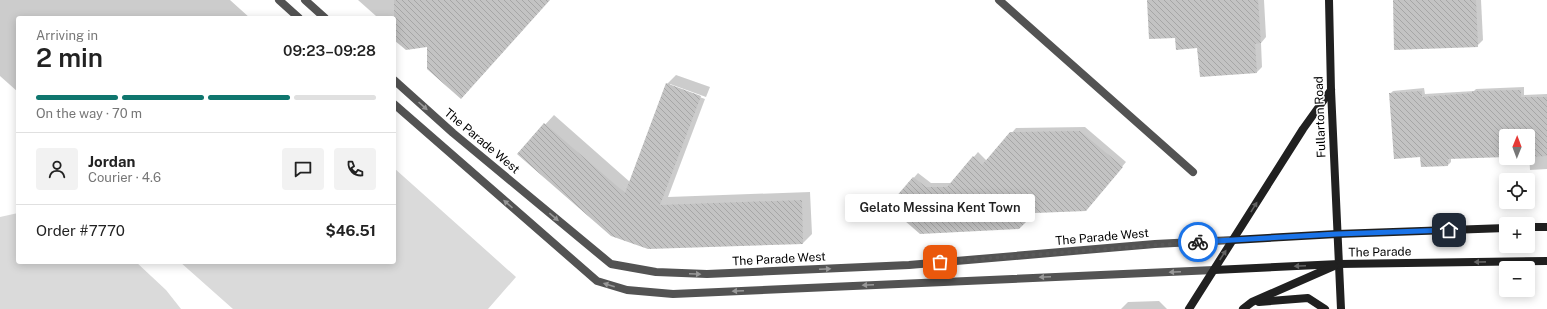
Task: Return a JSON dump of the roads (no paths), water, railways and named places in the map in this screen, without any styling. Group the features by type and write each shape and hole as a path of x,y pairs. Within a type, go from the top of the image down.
{"main road":[{"name":"Fullarton Road","path":"1329,0 1338,264"},
{"path":"1189,308 1303,129 1331,90"},
{"path":"1535,227 1547,227"},
{"name":"The Parade","path":"1233,240 1337,234 1499,228"},
{"name":"The Parade","path":"1214,270 1338,264 1547,261"},
{"path":"1243,309 1252,302 1338,264 1341,309"},
{"path":"1252,302 1308,298 1325,309"}],"street":[{"path":"278,0 296,16"},
{"path":"305,0 323,16"},
{"path":"1000,0 1193,172"},
{"name":"The Parade West","path":"396,82 453,133 611,264 656,272 707,274 909,265 1147,245 1233,240"},
{"path":"396,106 597,281 627,290 673,294 1214,270"}],"place":[{"name":"Gelato Messina Kent Town","path":"940,262"}]}
